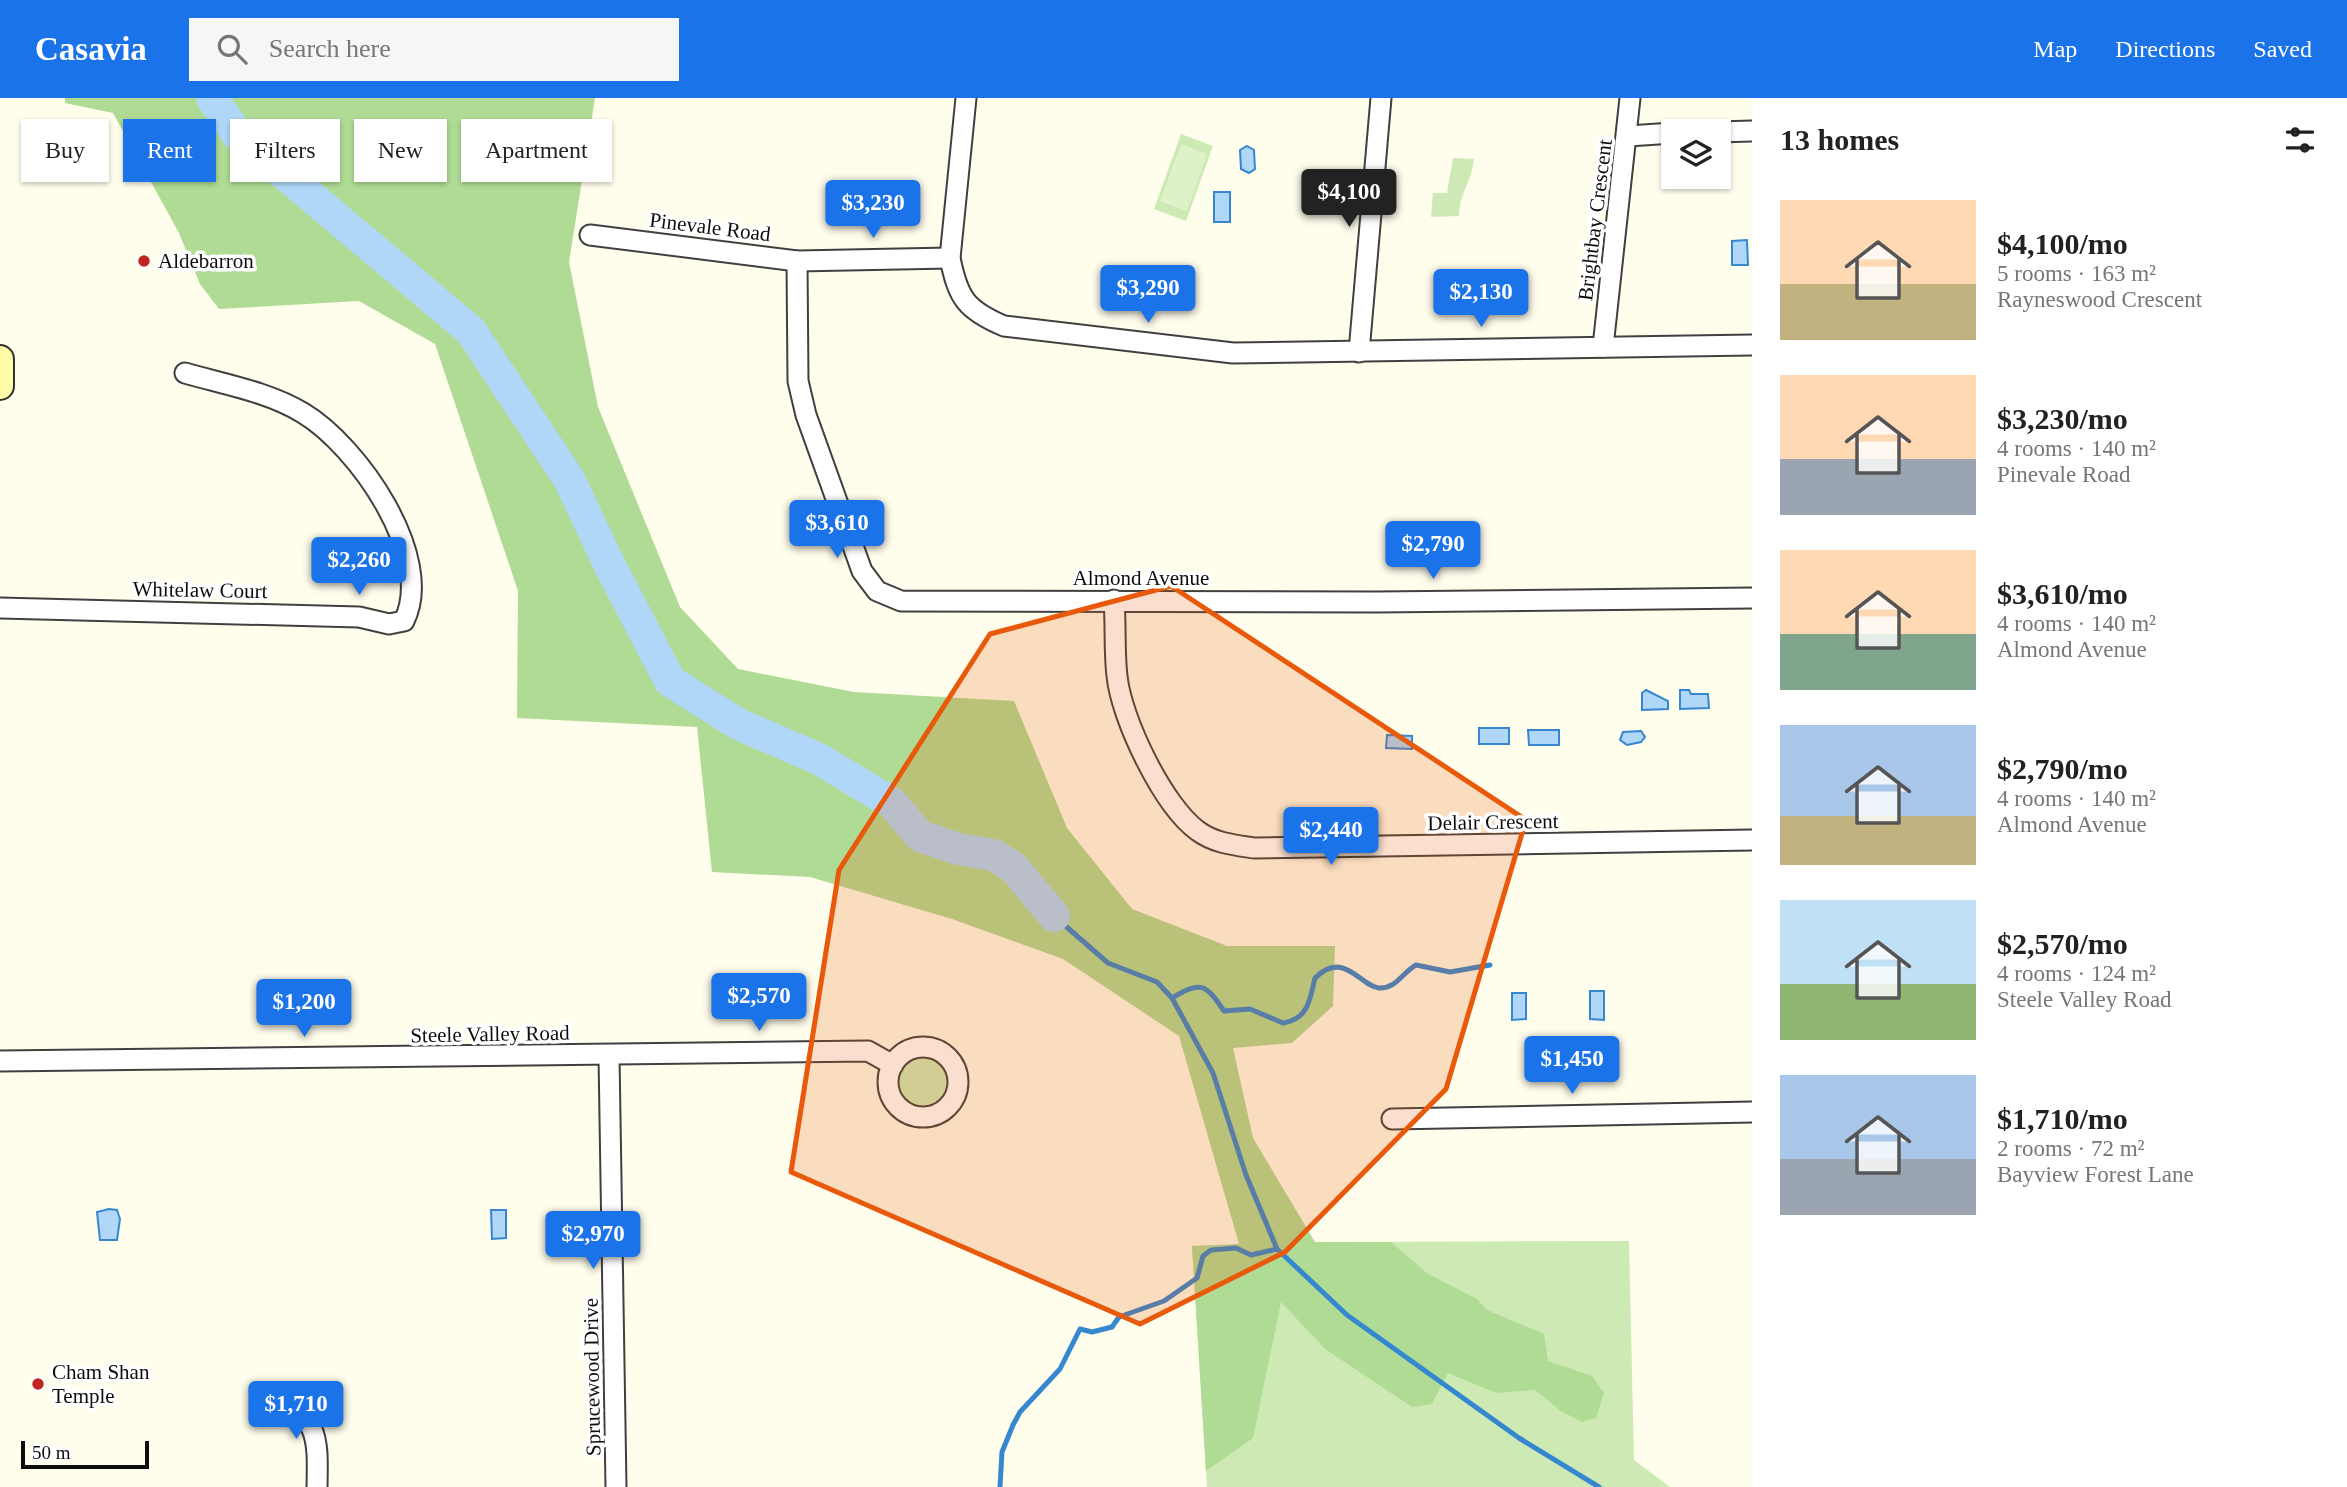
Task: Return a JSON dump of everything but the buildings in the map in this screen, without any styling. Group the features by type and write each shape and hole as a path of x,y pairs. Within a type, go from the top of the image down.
{"main road":[{"path":"0,359 0,386"}],"street":[{"path":"966,98 950,258 955,284 965,304 980,316 1004,326 1188,351 1233,354 1752,345"},
{"path":"1359,352 1381,98"},
{"name":"Brightbay Crescent","path":"1603,346 1628,136 1630,98"},
{"path":"1731,132 1752,131"},
{"path":"1628,136 1661,134"},
{"name":"Pinevale Road","path":"590,235 797,261 950,258"},
{"name":"Almond Avenue","path":"797,261 798,381 806,415 862,571 877,591 901,601 1377,602 1752,597"},
{"name":"Whitelaw Court","path":"0,608 359,617 389,624 404,621 411,607 413,586 402,536 364,474 342,448 322,426 300,411 186,373"},
{"name":"Delair Crescent","path":"1114,600 1116,676 1124,708 1167,800 1199,832 1223,843 1254,848 1752,840"},
{"name":"Steele Valley Road","path":"0,1061 868,1051 893,1065"},
{"name":"Sprucewood Drive","path":"609,1056 616,1487"},
{"path":"1392,1119 1752,1112"},
{"path":"266,1396 283,1401 311,1426 318,1439 317,1487"}],"highlighted area":[{"path":"1171,586 1526,820 1446,1089 1285,1252 1140,1324 791,1172 839,870 990,634"}],"green space":[{"path":"65,98 595,98 592,119 461,119 461,182 582,182 569,262 598,407 680,607 738,669 854,692 1014,701 1067,828 1132,909 1227,946 1335,946 1333,1006 1292,1043 1233,1048 1253,1138 1315,1242 1391,1242 1428,1274 1477,1299 1487,1310 1544,1334 1548,1361 1592,1376 1604,1393 1596,1418 1582,1422 1561,1411 1535,1390 1496,1393 1448,1373 1432,1404 1412,1407 1325,1349 1281,1302 1253,1438 1206,1471 1192,1246 1239,1244 1179,1036 1063,959 952,919 810,877 712,872 697,727 517,718 518,591 435,344 359,301 219,309 200,284 179,233 151,182 216,182 216,119 123,119 123,131 113,113 65,103"},
{"path":"1181,134 1213,146 1186,221 1154,209"},
{"path":"1181,144 1207,154 1187,211 1160,201"},
{"path":"1453,158 1474,159 1461,200 1459,216 1431,217 1433,193 1447,193"},
{"path":"923,1057 941,1064 948,1082 941,1100 923,1107 905,1100 898,1082 905,1064"},
{"path":"1629,1241 1634,1460 1670,1487 1207,1487 1192,1246 1315,1242"}],"water":[{"path":"1247,146 1254,150 1255,169 1249,173 1241,169 1240,150"},
{"path":"1214,192 1230,192 1230,222 1214,222"},
{"path":"1747,240 1748,265 1732,265 1732,241"},
{"path":"1646,690 1668,701 1668,709 1642,710 1642,693"},
{"path":"1680,690 1689,690 1691,694 1708,694 1709,708 1680,709"},
{"path":"1479,728 1509,728 1509,744 1479,744"},
{"path":"1528,730 1559,730 1559,745 1529,745"},
{"path":"1641,731 1645,737 1641,742 1627,745 1620,740 1623,732"},
{"path":"1387,735 1412,736 1412,749 1386,748"},
{"path":"1590,991 1604,991 1604,1020 1590,1019"},
{"path":"1512,993 1526,993 1526,1019 1512,1020"},
{"path":"117,1210 120,1219 117,1240 100,1240 97,1212"},
{"path":"491,1210 506,1210 506,1238 492,1239"}],"waterway":[{"path":"212,98 237,134 471,331 569,479 610,566 670,681 738,724 819,759 892,803 920,836 958,849 994,855 1014,868 1054,916"},
{"path":"1054,916 1108,963 1157,982 1172,998 1190,989 1202,988 1212,995 1224,1011 1250,1009 1283,1023 1292,1021 1303,1012 1310,1000 1315,978 1325,970 1335,967 1351,972 1372,986 1385,988 1416,965 1450,972 1490,965"},
{"path":"1172,998 1213,1073 1246,1175 1277,1249 1347,1315 1519,1438 1599,1487"},
{"path":"1000,1487 1002,1452 1013,1425 1020,1412 1060,1369 1080,1329 1092,1332 1112,1327 1119,1317 1164,1301 1197,1278 1203,1256 1211,1250 1236,1248 1251,1255 1277,1249"}],"place":[{"name":"Aldebarron","path":"144,261"},
{"name":"Cham Shan Temple","path":"38,1384"}]}
